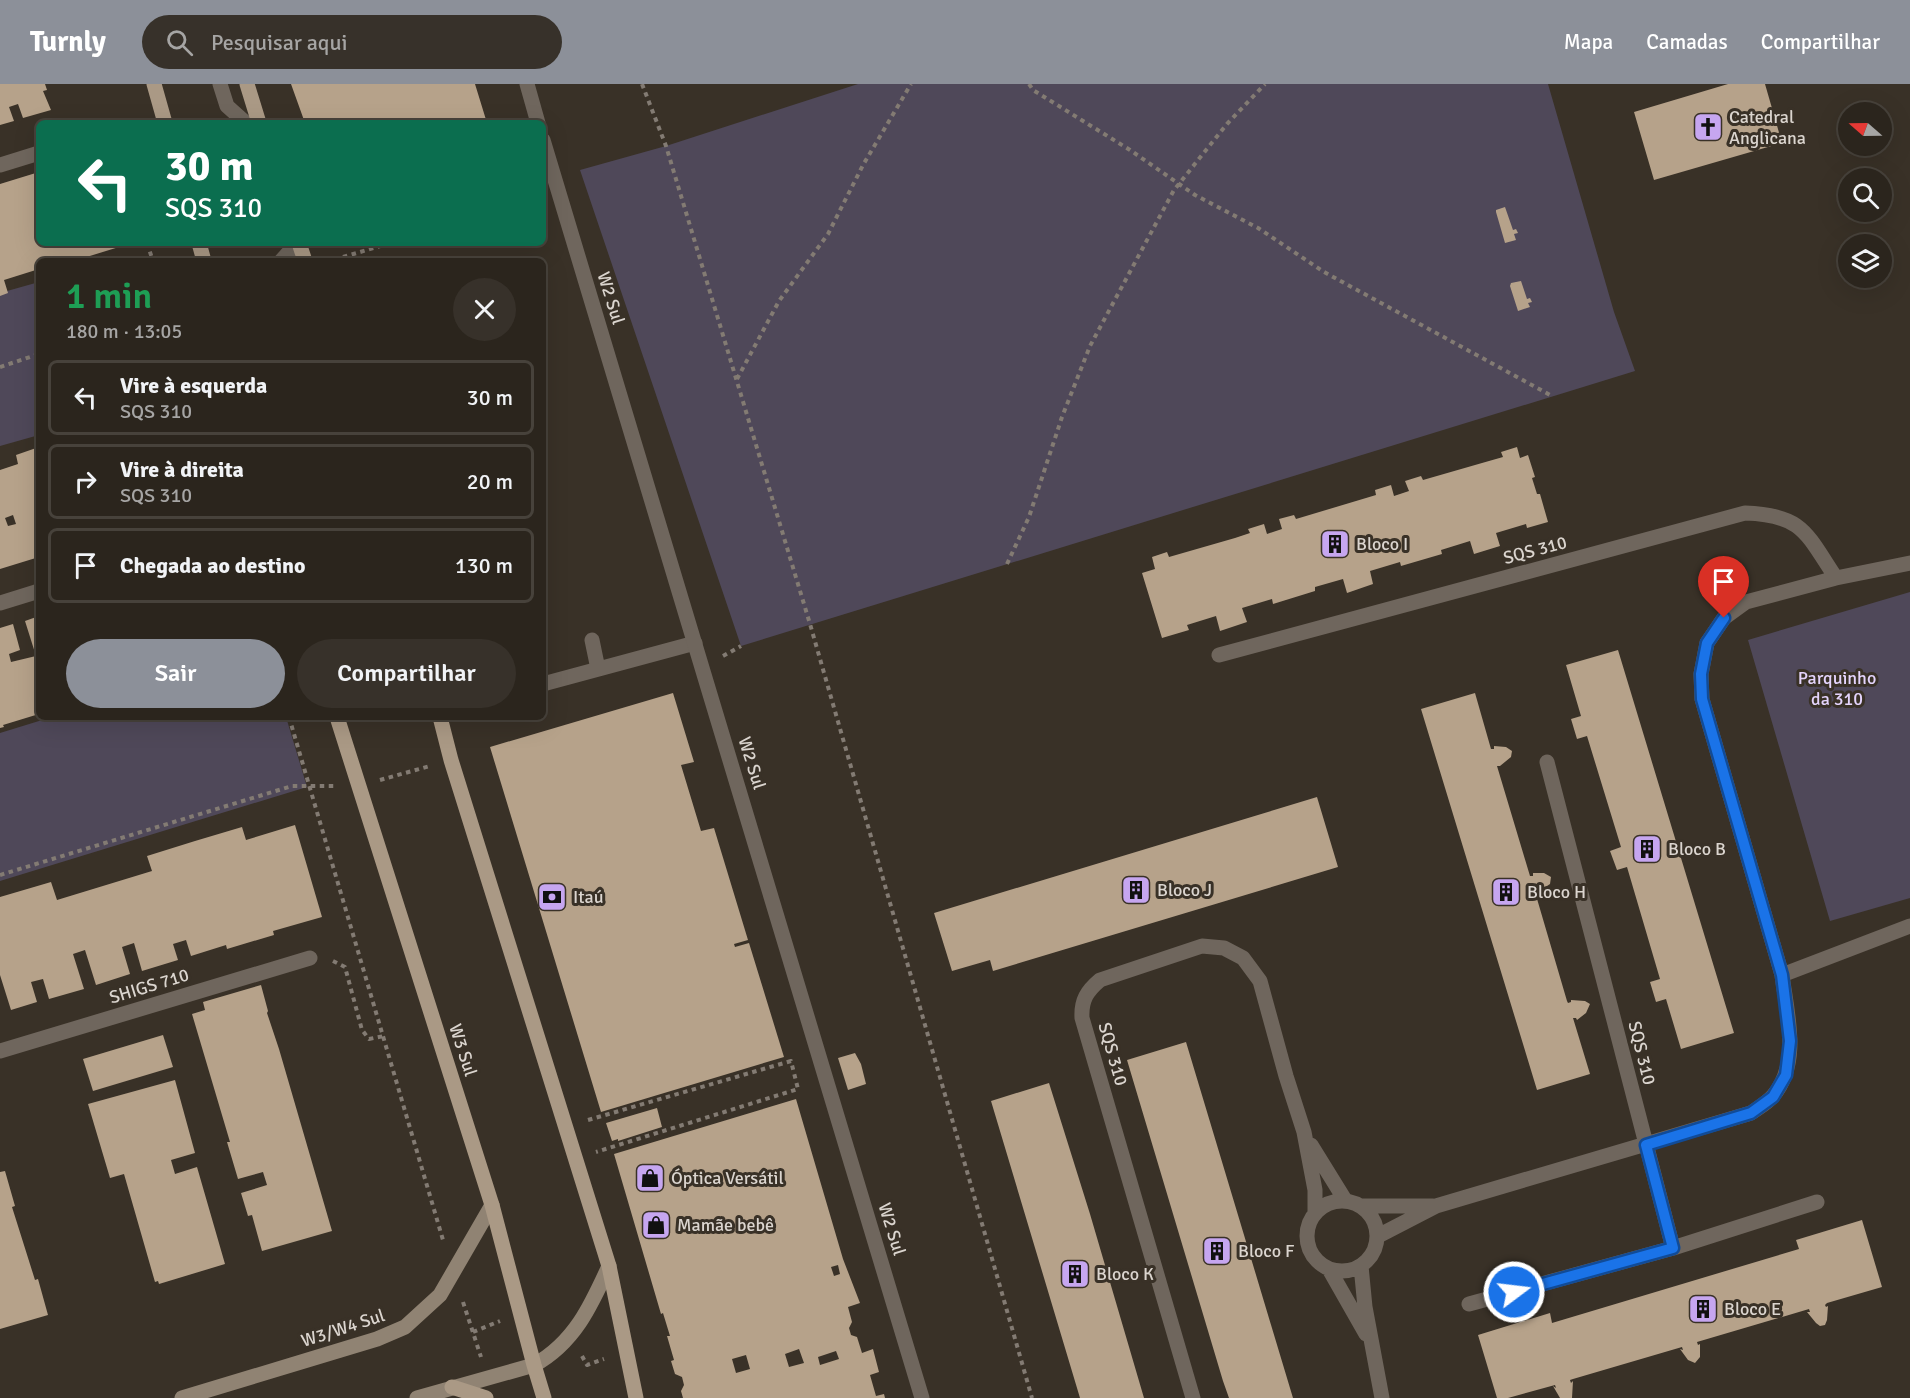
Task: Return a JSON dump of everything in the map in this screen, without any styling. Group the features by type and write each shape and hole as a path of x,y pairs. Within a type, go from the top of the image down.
{"main road":[{"path":"154,84 164,120"},
{"path":"247,84 258,120"},
{"name":"W3 Sul","path":"338,720 492,1205 544,1398"},
{"path":"441,720 451,760 609,1266 636,1398"},
{"name":"W3/W4 Sul","path":"182,1398 377,1339 405,1327 440,1295 492,1205"},
{"path":"417,1398 534,1365 547,1358 570,1337 594,1300 609,1266"},
{"path":"452,1387 486,1398"}],"street":[{"path":"219,84 226,106 242,120"},
{"path":"527,84 537,120"},
{"path":"0,165 36,154"},
{"name":"W2 Sul","path":"546,162 695,643 922,1398"},
{"path":"284,258 295,246"},
{"name":"SQS 310","path":"1219,655 1744,513 1769,514 1790,520 1808,535 1836,578"},
{"path":"1378,1236 1436,1206 1751,1113 1773,1097 1786,1075 1790,1041 1782,975 1702,699 1701,674 1707,643 1724,618 1746,602 1836,578 1910,563"},
{"path":"0,603 36,592"},
{"path":"592,640 598,669"},
{"path":"546,683 695,643"},
{"name":"SQS 310","path":"1547,762 1673,1248"},
{"path":"1782,975 1910,926"},
{"name":"SQS 310","path":"1193,1398 1082,1018 1082,1007 1084,996 1101,980 1202,946 1224,948 1243,958 1260,981 1304,1132 1315,1190 1315,1213 1307,1228 1308,1245 1315,1260 1329,1269 1370,1342"},
{"name":"SHIGS 710","path":"0,1051 310,958"},
{"name":"SQS 310","path":"1304,1132 1327,1173 1346,1200"},
{"path":"1315,1213 1328,1203 1346,1200 1362,1206 1436,1206"},
{"path":"1469,1304 1673,1248 1817,1202"},
{"path":"1329,1269 1346,1271 1361,1266 1376,1248 1378,1236 1373,1219 1362,1206"},
{"name":"SQS 310","path":"1361,1266 1370,1342 1382,1398"}],"path":[{"path":"642,84 666,146 814,636 1032,1398"},
{"path":"737,380 779,301 828,234 863,165 911,84"},
{"path":"1029,84 1033,90 1131,150 1195,195 1257,228 1324,272 1552,396"},
{"path":"1007,564 1029,517 1062,417 1090,346 1179,184 1227,124 1265,84"},
{"path":"343,257 381,246"},
{"path":"0,367 36,355"},
{"path":"291,720 453,1272 488,1377"},
{"path":"0,875 292,786 358,787 451,760"},
{"path":"310,958 330,959 345,967 362,1030 369,1039 384,1036"},
{"path":"566,1127 791,1061 798,1089 575,1158"},
{"path":"570,1337 587,1365 626,1350"}],"green space":[{"path":"858,84 1548,84 1614,312 1635,371 741,646 580,170 666,146"},
{"path":"36,283 36,436 0,446 0,293"},
{"name":"Parquinho da 310","path":"1910,592 1910,898 1830,921 1748,640"},
{"path":"42,720 287,720 307,787 0,881 0,733"}],"building":[{"path":"0,84 45,84 47,90 43,91 51,110 23,118 18,104 9,107 14,121 0,125"},
{"path":"291,84 475,84 486,120 304,120"},
{"name":"Catedral Anglicana","path":"1728,84 1765,84 1782,143 1654,180 1634,112"},
{"path":"36,173 36,246 119,247 83,258 36,258 36,270 4,280 8,293 0,296 0,184"},
{"path":"1505,207 1513,230 1516,229 1518,233 1514,234 1516,240 1505,243 1496,210"},
{"path":"1521,281 1527,299 1530,298 1532,302 1528,303 1530,307 1518,311 1510,286 1511,283"},
{"name":"Bloco I","path":"1517,447 1520,458 1528,455 1535,477 1532,478 1537,494 1540,494 1548,522 1527,528 1526,524 1496,533 1500,546 1474,554 1470,541 1441,550 1442,554 1401,566 1400,562 1370,571 1373,584 1347,593 1343,579 1315,587 1315,591 1273,604 1272,599 1242,608 1247,622 1220,631 1216,616 1187,625 1189,630 1162,638 1142,573 1155,569 1152,557 1167,552 1169,557 1235,538 1250,533 1248,529 1264,524 1267,534 1282,529 1279,519 1294,515 1296,519 1376,495 1375,490 1391,485 1394,496 1409,491 1405,481 1421,476 1423,480 1503,457 1501,452"},
{"path":"36,448 36,558 0,569 0,470 18,464 16,455","holes":["13,515 16,524 8,526 5,518"]},
{"path":"36,617 36,656 25,621"},
{"path":"13,624 20,650 9,654 11,662 36,656 36,715 0,728 0,628"},
{"name":"Bloco B","path":"1618,650 1734,1033 1681,1049 1666,999 1656,1002 1650,982 1660,979 1627,867 1617,870 1610,851 1621,847 1587,736 1577,739 1571,719 1581,716 1566,665"},
{"path":"673,693 694,762 681,765 701,831 714,828 748,940 734,944 735,947 749,943 784,1057 601,1112 490,747"},
{"name":"Bloco H","path":"1475,693 1491,749 1494,749 1494,746 1506,747 1512,751 1511,757 1497,766 1530,876 1533,876 1533,873 1544,873 1551,877 1550,884 1538,893 1535,892 1567,1001 1568,1003 1571,1000 1585,1001 1590,1004 1586,1013 1577,1020 1573,1018 1590,1074 1537,1090 1421,709"},
{"name":"Bloco J","path":"1317,797 1338,867 993,971 990,960 952,971 934,913"},
{"path":"295,825 322,917 273,931 274,935 227,949 226,945 191,956 186,940 173,944 178,960 142,971 134,943 122,947 130,974 96,985 85,950 73,954 84,989 49,999 43,979 31,982 37,1002 11,1010 0,975 0,897 51,882 57,900 152,871 147,856 242,827 246,840"},
{"path":"261,985 267,1013 332,1231 262,1251 252,1215 248,1216 241,1193 267,1185 263,1172 238,1179 227,1142 230,1142 192,1014 205,1010 203,1002"},
{"path":"163,1035 173,1067 93,1091 83,1059"},
{"name":"Bloco F","path":"1186,1042 1293,1398 1229,1398 1223,1381 1127,1060"},
{"path":"855,1053 861,1064 866,1084 848,1090 838,1058"},
{"path":"175,1080 195,1153 171,1160 175,1174 197,1167 225,1264 159,1284 158,1281 155,1282 124,1174 110,1178 88,1104"},
{"name":"Bloco K","path":"1049,1083 1144,1398 1080,1398 991,1101"},
{"path":"796,1099 843,1259 860,1303 848,1307 852,1322 849,1328 851,1335 857,1337 862,1353 873,1349 879,1372 870,1375 876,1396 884,1394 885,1398 683,1398 682,1377 675,1374 671,1361 674,1360 667,1336 670,1336 663,1313 661,1314 614,1154","holes":["838,1265 840,1274 834,1276 831,1267","799,1349 804,1363 789,1367 785,1354","836,1351 839,1359 820,1365 818,1357","746,1355 750,1369 736,1373 732,1359"]},
{"path":"657,1108 662,1127 612,1141 606,1123"},
{"path":"5,1171 15,1206 12,1207 35,1280 38,1279 48,1315 0,1329 0,1172"},
{"name":"Bloco E","path":"1862,1220 1882,1287 1827,1303 1825,1305 1828,1306 1825,1325 1820,1326 1816,1323 1807,1312 1810,1312 1809,1309 1697,1342 1698,1345 1700,1344 1700,1357 1695,1363 1688,1360 1680,1349 1683,1350 1682,1347 1570,1380 1571,1383 1573,1381 1572,1398 1560,1398 1553,1386 1556,1388 1555,1385 1508,1398 1497,1398 1478,1335 1550,1313 1552,1323 1799,1249 1796,1240"}],"place":[{"name":"Catedral Anglicana","path":"1708,127"},
{"name":"Bloco I","path":"1335,544"},
{"name":"Bloco B","path":"1647,849"},
{"name":"Bloco J","path":"1136,890"},
{"name":"Bloco H","path":"1506,892"},
{"name":"Itaú","path":"552,897"},
{"name":"Óptica Versátil","path":"650,1178"},
{"name":"Mamãe bebê","path":"656,1225"},
{"name":"Bloco F","path":"1217,1251"},
{"name":"Bloco K","path":"1075,1274"},
{"name":"Bloco E","path":"1703,1309"}],"route":[{"path":"1514,1292 1673,1248 1646,1145 1751,1113 1773,1097 1786,1075 1790,1041 1782,975 1702,699 1701,674 1707,643 1724,618"}]}
